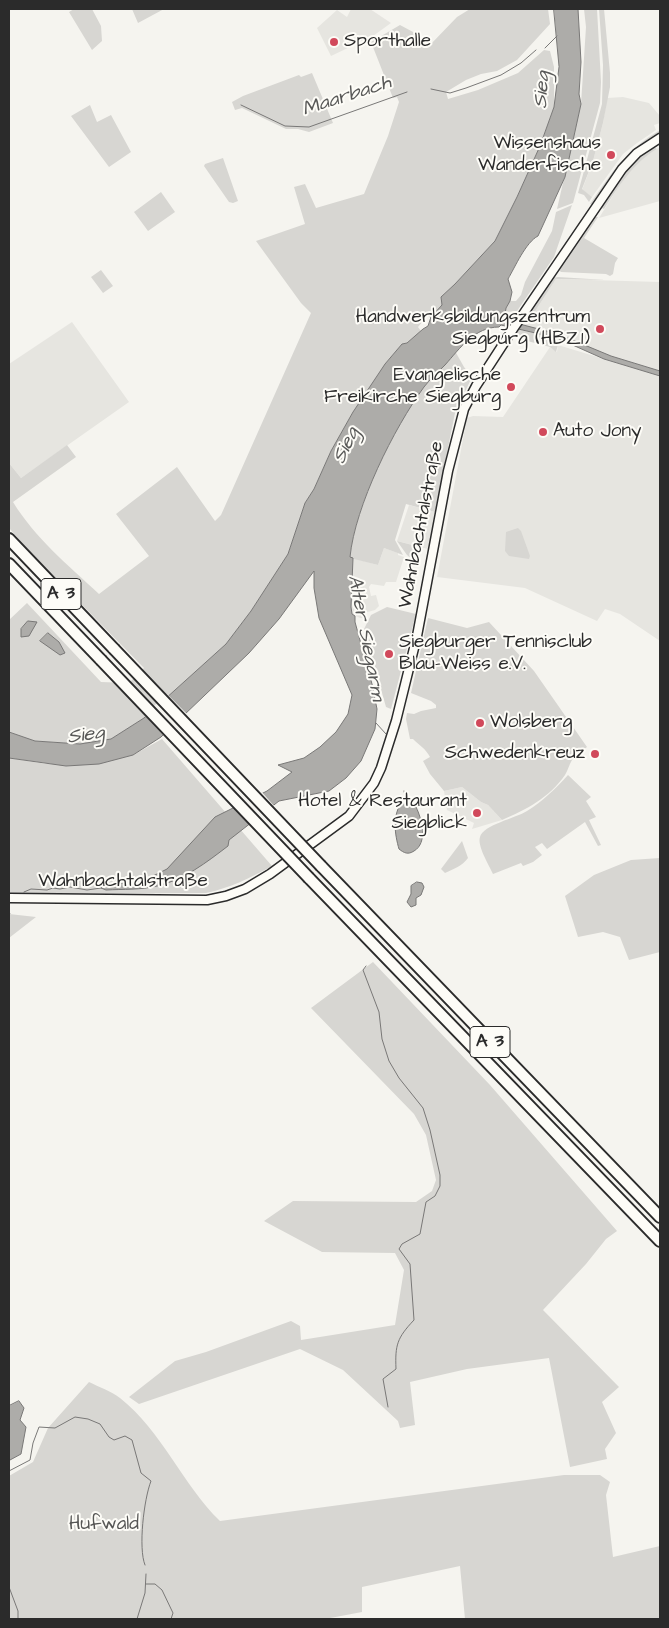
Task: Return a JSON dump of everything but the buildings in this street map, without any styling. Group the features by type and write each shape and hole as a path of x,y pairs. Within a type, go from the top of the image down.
{"highway":[{"name":"A 3","path":"9,539 660,1217"},
{"name":"A 3","path":"9,564 660,1241"}],"main road":[{"name":"Wahnbachtalstraße","path":"9,898 207,900 226,896 245,889 270,874 349,816 374,783 381,768 396,721 417,636 448,471 464,409 476,386 515,326 622,169 637,153 660,138"}],"shaded area":[{"path":"351,9 370,9 391,23 373,36 331,56 317,28 337,10 347,17"},
{"path":"623,97 649,103 660,116 660,123 654,125 656,130 623,154 592,197 582,190 593,161 603,123 607,98"},
{"path":"660,147 660,201 599,218 633,167"},
{"name":"Handwerksbildungszentrum Siegburg (HBZ1)","path":"556,279 660,282 660,371 521,325 534,313"},
{"path":"72,322 129,402 21,478 9,463 9,364"},
{"path":"558,345 660,376 660,641 620,614 605,609 597,621 525,588 437,577 467,418 473,416 503,417 550,347 557,352"},
{"path":"409,505 435,512 428,549 397,541"},
{"path":"384,548 404,557 396,582 386,582 384,586 371,584 369,587 371,596 376,595 379,606 375,610 364,613 364,618 360,618 352,614 351,607 353,558 378,565"},
{"path":"462,787 481,802 488,805 502,820 472,829 474,823 447,810 444,791"}],"green space":[{"path":"74,9 92,9 101,26 102,41 92,50 69,12"},
{"path":"132,9 164,9 138,23"},
{"path":"470,9 548,9 550,24 517,60 497,71 481,74 466,80 446,92 448,99 478,90 518,73 544,50 550,51 554,67 554,107 540,146 495,241 441,297 442,305 431,318 427,316 418,327 421,331 407,343 402,344 385,364 353,412 331,451 314,489 305,503 288,554 251,611 226,644 144,718 111,739 80,744 35,741 9,732 9,620 27,603 101,682 129,683 144,668 9,528 9,463 21,478 67,445 76,457 13,502 42,539 99,594 149,556 116,514 177,467 215,521 221,515 311,313 301,303 256,241 305,224 294,187 305,184 316,208 364,194 388,136 399,102 397,97 393,98 371,42 400,25 428,40 430,45 457,17"},
{"path":"584,9 597,9 601,82 600,103 573,203 557,209 581,104 586,27"},
{"path":"599,9 604,9 610,87 593,161 582,189 592,197 589,202 584,195 578,193 602,104 603,65"},
{"path":"312,73 333,123 309,132 298,129 286,129 242,108 235,110 232,102 243,96 299,75 301,77"},
{"path":"90,105 97,122 111,115 131,152 109,167 71,116"},
{"path":"660,130 660,135 655,138 593,205 590,204 620,162"},
{"path":"653,146 657,149 634,168 604,209 600,207 617,181 630,166"},
{"path":"223,158 238,201 233,203 229,202 204,166"},
{"path":"161,192 175,212 148,231 134,212"},
{"path":"572,205 554,257 517,311 506,312 510,301 516,301 521,295 525,282 552,231 556,212"},
{"path":"593,217 598,217 584,238 618,258 613,274 610,276 606,274 561,272 558,269"},
{"path":"101,270 113,286 103,293 91,277"},
{"path":"552,278 606,280 556,279 534,313 521,324"},
{"path":"517,329 557,338 556,352 550,347 516,338"},
{"path":"455,351 472,377 455,413 435,512 406,504 395,540 403,555 384,548 378,565 350,558 359,516 389,444 413,403"},
{"path":"518,528 521,531 530,556 529,559 509,556 505,551 506,532"},
{"path":"397,541 420,547 414,561 407,555"},
{"name":"Siegburger Tennisclub Blau-Weiss e.V.","path":"387,607 416,614 391,709 386,707 364,629 371,615"},
{"path":"428,618 467,628 489,622 534,671 587,747 572,760 565,775 552,790 529,807 502,820 488,805 481,802 462,787 444,791 430,774 423,761 430,757 413,739 410,739 406,719 407,713 414,714 436,708 436,705 431,701 411,693"},
{"path":"162,739 272,866 240,882 206,893 9,894 9,758 47,764 133,755"},
{"path":"568,775 591,797 586,801 596,817 589,820 601,845 598,846 585,822 547,849 542,843 535,847 542,855 533,862 523,866 521,863 493,874 480,845 482,833 493,825 522,814 533,807"},
{"path":"462,841 468,858 455,869 445,873 441,869"},
{"path":"660,858 660,952 629,960 620,937 603,932 578,937 565,896 594,875 631,860"},
{"path":"9,914 36,917 9,938"},
{"path":"373,962 490,1085 617,1231 606,1239 586,1264 543,1310 619,1387 602,1402 616,1433 605,1449 607,1459 570,1467 549,1358 467,1369 410,1382 415,1425 400,1428 398,1421 343,1370 300,1349 139,1404 129,1397 175,1361 206,1352 291,1321 300,1326 301,1340 395,1325 404,1270 395,1253 322,1252 264,1221 293,1201 416,1202 432,1191 436,1180 426,1135 414,1114 311,1008"},
{"name":"Hufwald","path":"89,1382 109,1391 135,1411 160,1442 194,1491 220,1521 564,1475 600,1475 610,1482 606,1495 613,1557 660,1546 660,1619 465,1619 460,1566 362,1587 362,1612 325,1619 9,1619 9,1476 33,1462 48,1428"}],"water":[{"name":"Sieg","path":"554,9 578,9 581,62 579,94 581,104 565,177 538,236 525,249 508,279 512,292 504,320 558,334 611,356 660,371 660,376 604,359 557,338 501,325 475,335 462,346 426,384 400,424 368,492 353,537 350,557 353,558 351,607 352,614 355,616 377,709 375,729 361,761 346,778 329,791 279,801 229,840 228,846 195,870 177,879 145,888 106,890 101,888 145,880 167,869 215,817 267,791 292,772 278,765 304,758 320,747 336,732 348,714 352,695 319,618 314,588 314,571 279,619 249,653 161,737 133,755 99,764 66,766 9,758 9,732 35,741 80,744 111,739 144,718 226,644 251,611 288,554 305,503 353,412 385,364 402,344 407,343 428,326 431,317 442,305 441,297 495,241 540,146 554,107 559,67"},
{"path":"28,621 37,622 29,636 21,637 21,629"},
{"path":"48,633 59,642 65,653 60,655 40,641"},
{"path":"401,803 416,807 422,824 421,842 410,853 399,849 396,838 395,820"},
{"path":"417,882 422,883 424,887 421,895 416,898 416,905 411,907 407,902 411,894 411,886"},
{"path":"19,1401 24,1408 20,1420 26,1427 21,1454 10,1460 9,1406"}],"pier":[{"path":"167,694 188,715 165,737 144,715"},
{"path":"261,791 275,807 251,826 232,806"}],"waterway":[{"name":"Maarbach","path":"545,48 557,36"},
{"name":"Maarbach","path":"431,89 450,93 466,88 501,75 521,63 536,50"},
{"name":"Maarbach","path":"241,105 285,126 309,127 407,92"},
{"path":"376,723 386,734"},
{"path":"404,791 407,805"},
{"path":"24,892 31,889 47,890 70,887 87,890 101,888"},
{"path":"366,966 363,970 379,1012 382,1039 389,1061 399,1078 423,1108 440,1175 440,1186 435,1196 426,1202 420,1234 402,1244 399,1249 410,1264 414,1320 398,1342 396,1369 383,1379 388,1407"},
{"path":"9,1471 30,1460 33,1443 39,1427 55,1428 75,1417 88,1419 100,1424 109,1437 114,1440 125,1436 132,1440 141,1473 151,1481 146,1499 142,1536 145,1565"},
{"path":"137,1619 145,1593 146,1574"},
{"path":"146,1584 155,1584 162,1590 173,1613 171,1619"},
{"path":"9,1587 18,1611 18,1619"}],"place":[{"name":"Sporthalle","path":"334,42"},
{"name":"Wissenshaus Wanderfische","path":"611,155"},
{"name":"Handwerksbildungszentrum Siegburg (HBZ1)","path":"600,329"},
{"name":"Evangelische Freikirche Siegburg","path":"511,387"},
{"name":"Auto Jony","path":"543,432"},
{"name":"Siegburger Tennisclub Blau-Weiss e.V.","path":"389,654"},
{"name":"Wolsberg","path":"480,723"},
{"name":"Schwedenkreuz","path":"595,754"},
{"name":"Hotel & Restaurant Siegblick","path":"477,813"}],"water label":[{"name":"Alter Siegarm","path":"365,638"}]}
